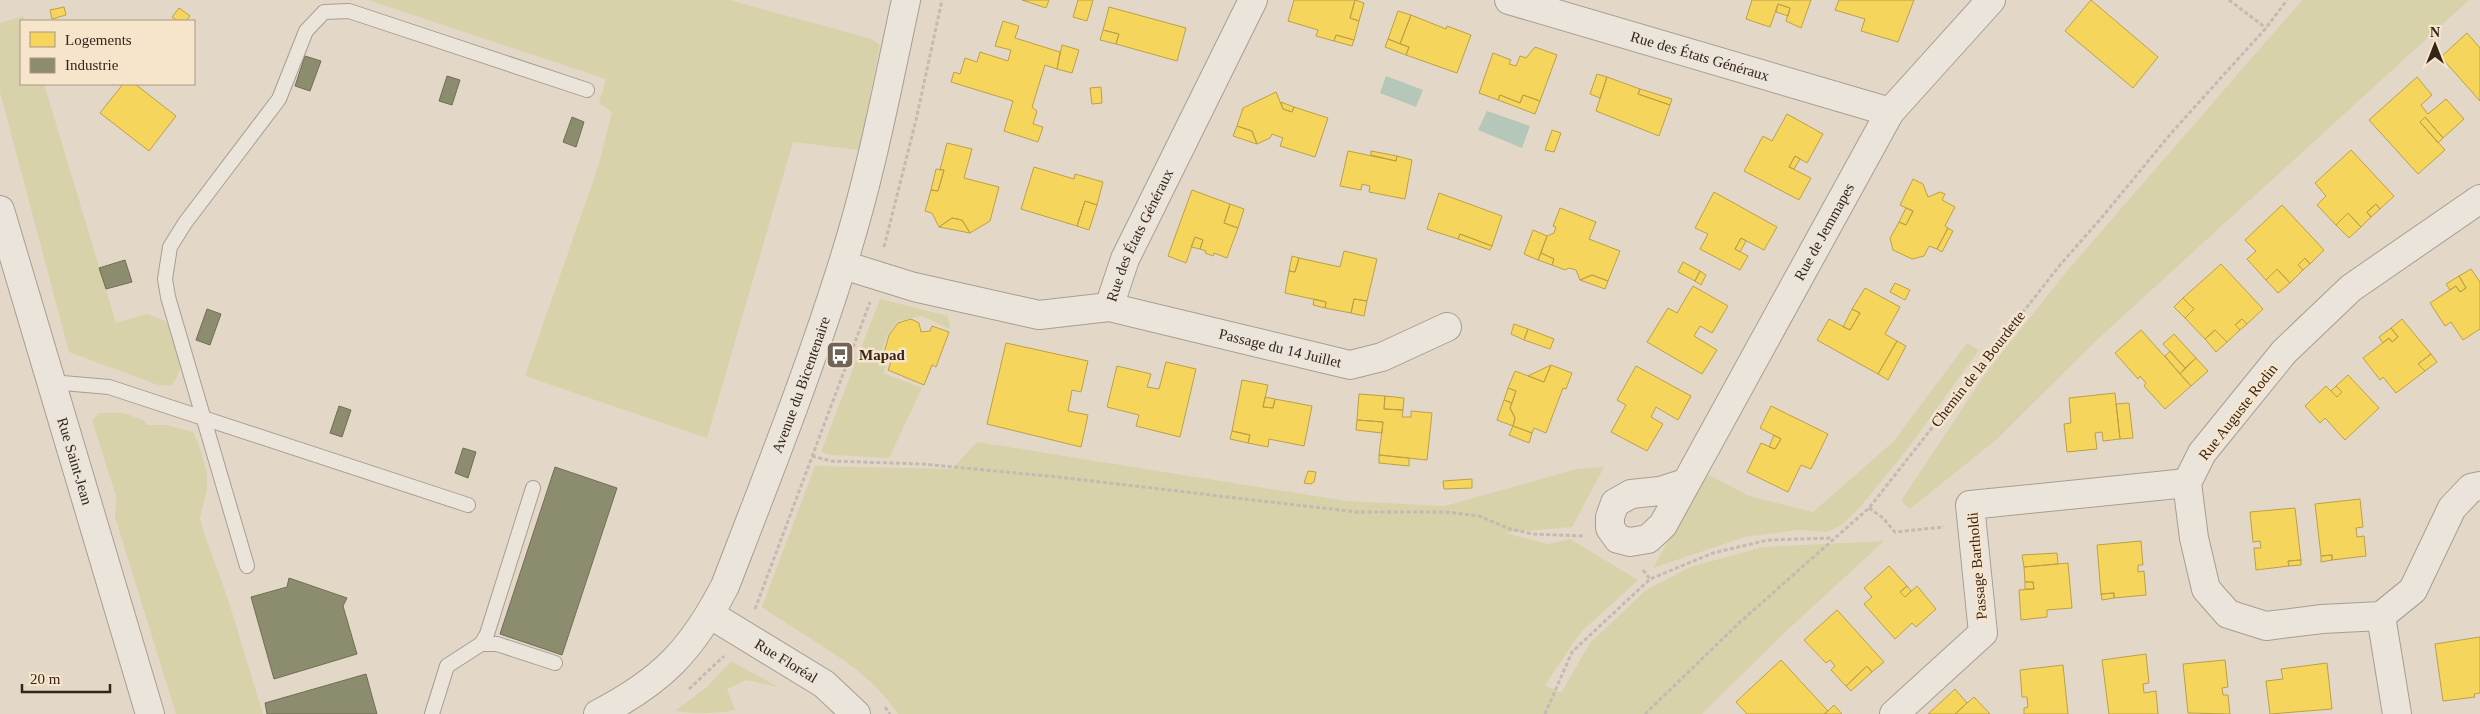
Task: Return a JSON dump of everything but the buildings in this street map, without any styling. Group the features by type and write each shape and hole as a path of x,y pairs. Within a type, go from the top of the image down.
{"street":[{"name":"Avenue du Bicentenaire","path":"598,714 645,687 676,662 711,615 726,586 813,352 843,265 864,189 906,0"},
{"name":"Rue des États Généraux","path":"843,265 914,286 1039,315 1110,307 1125,259 1253,0"},
{"name":"Rue des États Généraux","path":"1509,0 1890,112"},
{"name":"Rue de Jemmapes","path":"1618,539 1630,542 1648,539 1663,526 1684,483 1890,112 1991,0"},
{"name":"Rue Auguste Rodin","path":"2186,483 2202,453 2291,346 2351,288 2480,200"},
{"name":"Rue Saint-Jean","path":"0,210 150,714"},
{"name":"Passage du 14 Juillet","path":"1110,307 1350,365 1382,357 1447,326"},
{"path":"1618,539 1610,528 1610,517 1615,503 1631,494 1660,491 1684,483"},
{"path":"2186,483 2194,538 2206,589 2228,614 2266,626 2322,619 2381,616 2413,590 2452,508 2471,488 2480,486"},
{"name":"Passage Bartholdi","path":"1894,714 1983,633 1970,505 2186,483"},
{"name":"Rue Floréal","path":"711,615 824,684 856,714"},
{"path":"2381,616 2397,714"}],"lane":[{"path":"247,566 168,297 165,279 170,247 185,223 279,99 306,31 324,12 349,10 587,90"},
{"path":"50,382 109,386 468,505"},
{"path":"432,714 447,666 481,644 487,634 533,488"},
{"path":"481,644 497,644 555,664"}],"path":[{"path":"2229,0 2266,28"},
{"name":"Chemin de la Bourdette","path":"1645,714 1740,622 1869,508 2060,265 2173,132 2266,28 2287,0"},
{"path":"812,456 831,461 922,464 1048,476 1356,512 1446,512 1479,516 1510,529 1532,534 1618,539 1650,579"},
{"path":"1869,508 1883,518 1895,532 1972,524"},
{"path":"1544,714 1572,652 1650,579 1713,553 1768,540 1834,538"}],"shaded area":[{"path":"368,0 729,0 872,39 880,45 859,150 793,142 707,438 525,376 598,167 612,112 599,103 606,79"},
{"path":"2302,0 2469,0 2099,338 1997,439 1910,509 1901,501 1986,373 2067,271"},
{"path":"23,16 25,20 20,20 20,85 44,85 116,323 147,314 164,320 170,328 181,367 171,386 158,385 69,352 0,92 0,23"},
{"path":"1386,76 1423,90 1416,107 1380,93"},
{"path":"1487,111 1530,126 1522,148 1478,130"},
{"path":"880,299 948,316 950,329 922,316 898,321 887,335 881,355 888,358 883,373 922,388 889,458 832,455 821,452"},
{"path":"1967,343 1979,350 1906,451 1861,506 1843,524 1828,532 1798,530 1745,537 1653,568 1705,473 1749,496 1813,512 1893,442"},
{"path":"99,413 124,413 145,421 147,425 167,425 193,432 207,473 207,489 200,518 228,599 263,714 176,714 115,517 116,496 92,420"},
{"path":"977,442 1346,501 1445,506 1577,469 1604,467 1572,527 1504,533 1549,544 1570,539 1638,580 1581,632 1545,685 1561,693 1590,643 1646,590 1690,567 1763,547 1884,541 1781,636 1702,714 898,714 870,681 853,667 762,607 815,466 952,469"},
{"path":"731,661 778,687 746,680 727,689 735,710 705,713 675,711 707,687"}],"place":[{"name":"Mapad","path":"840,355"}]}
